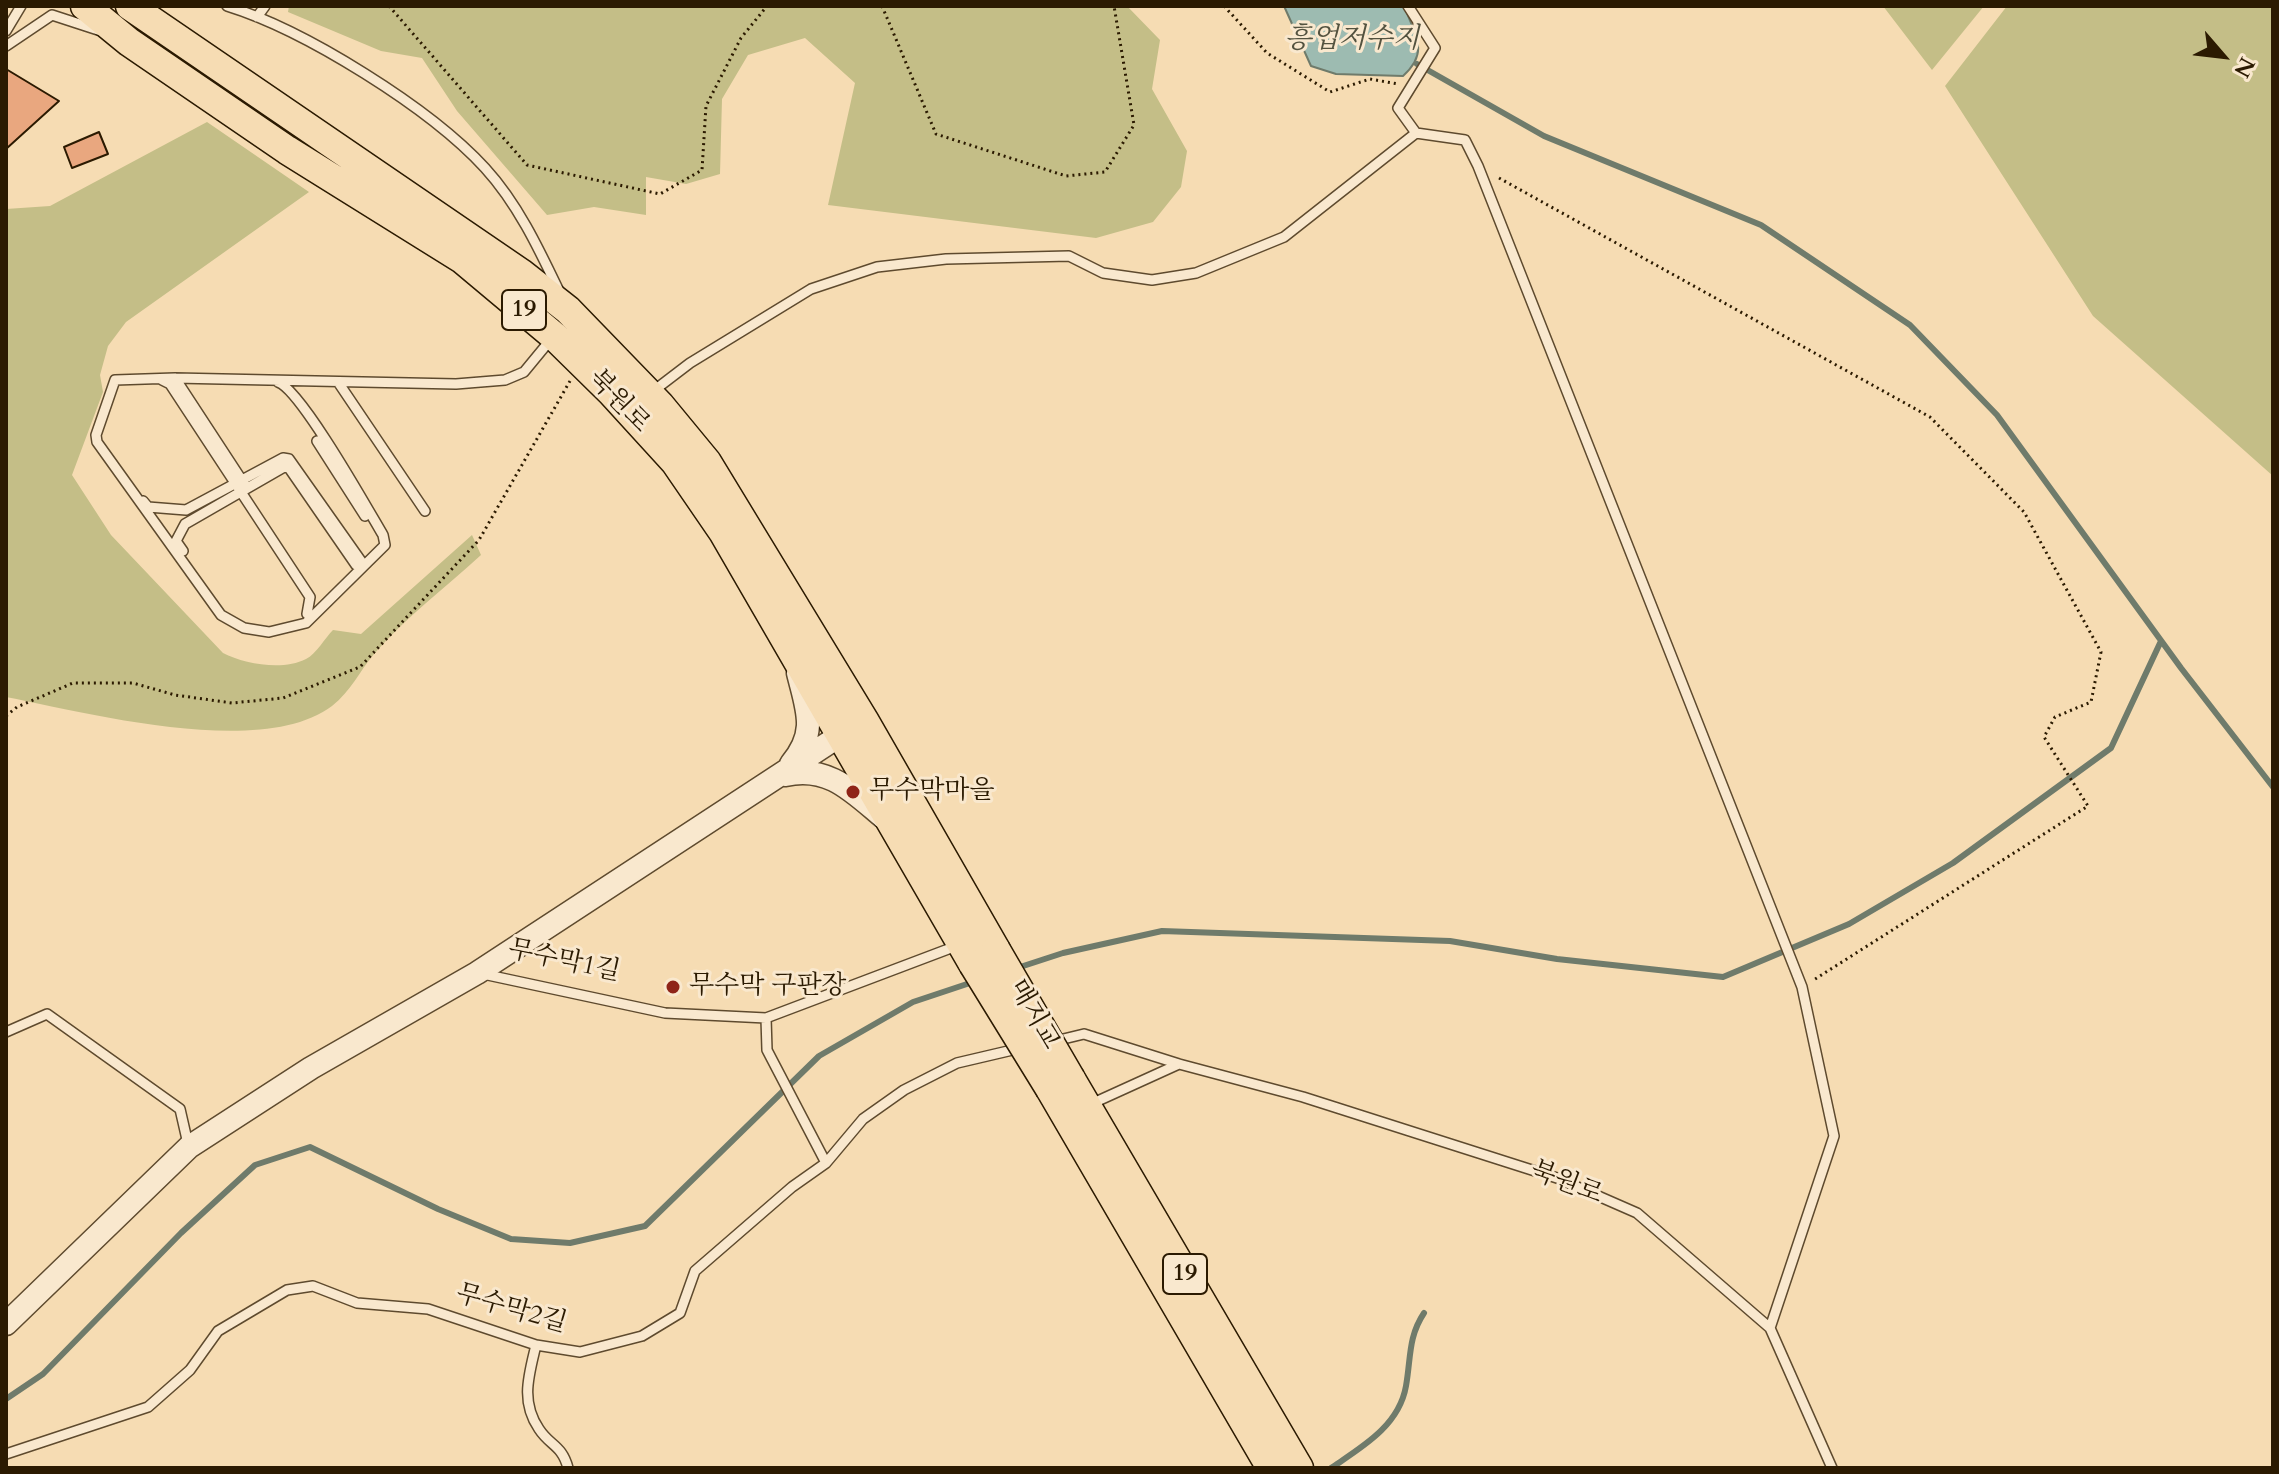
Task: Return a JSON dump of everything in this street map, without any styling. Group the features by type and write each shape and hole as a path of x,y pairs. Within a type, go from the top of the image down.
{"main road":[{"name":"북원로","path":"85,6 129,42 287,150 462,259 554,336 675,462 723,532 793,652 853,727 897,830 977,953"},
{"name":"북원로","path":"130,6 521,273 568,310 650,394 707,462 977,953"},
{"name":"매지교","path":"977,953 1076,1112"},
{"name":"19","path":"1076,1112 1271,1468"},
{"name":"19","path":"1076,1112 1299,1468"}],"street":[{"path":"780,777 804,748 809,731 808,711 793,652"},
{"path":"477,973 853,727"},
{"path":"780,777 812,772 833,776 897,830"},
{"name":"무수막1길","path":"6,1324 189,1147 311,1068 477,973"}],"lane":[{"path":"6,31 21,6"},
{"path":"227,6 257,17 337,59 443,128 507,195 568,310"},
{"path":"257,17 265,6"},
{"path":"1408,6 1435,48 1398,108 1416,133 1465,140 1478,166 1802,987 1834,1136 1770,1328"},
{"path":"6,46 52,15 129,42"},
{"path":"650,394 690,363 811,289 877,267 946,259 1069,256 1103,273 1152,280 1196,273 1284,237 1416,133"},
{"path":"278,382 290,389 385,539 380,552 359,567 306,618 283,630 256,632 221,615 97,442 96,435 117,379 456,384 505,380 524,372 554,336"},
{"path":"173,381 118,381 98,436 148,507 186,510 280,469 289,468 359,563"},
{"path":"173,381 310,597 306,618"},
{"path":"241,486 185,524 176,541 225,612 235,619 269,629 306,618 359,563 377,549 378,538 278,382"},
{"path":"338,382 425,511"},
{"path":"306,618 315,602"},
{"name":"무수막1길","path":"477,973 665,1013 766,1018 977,953"},
{"path":"6,1032 47,1014 180,1109 189,1147"},
{"path":"766,1018 767,1050 826,1163"},
{"name":"무수막2길","path":"6,1454 148,1407 190,1370 218,1331 287,1290 313,1286 357,1303 428,1309 536,1345 580,1352 642,1336 680,1313 695,1271 826,1163 863,1119 904,1090 957,1063 1084,1034 1179,1064"},
{"path":"1076,1112 1179,1064"},
{"name":"북원로","path":"1179,1064 1303,1097 1557,1178 1637,1213 1770,1328 1832,1468"},
{"path":"536,1345 524,1391 539,1430 564,1452 568,1468"}],"path":[{"path":"389,6 527,165 660,194 702,170 706,106 741,38 767,6"},
{"path":"882,6 936,134 1066,176 1105,172 1134,125 1114,6"},
{"path":"1224,6 1267,53 1330,92 1370,79 1413,86"},
{"path":"1478,166 1930,417 2024,512 2101,652 2091,702 2055,717 2044,737 2088,806 1802,987"}],"shaded area":[{"path":"289,6 1127,6 1160,40 1152,89 1187,151 1181,187 1153,222 1096,238 828,205 855,83 805,38 748,55 722,99 720,174 686,184 646,177 646,215 594,207 547,215 457,111 422,58 381,51 288,12"},
{"path":"1883,6 1984,6 1932,70"},
{"path":"2007,6 2273,6 2273,476 2093,316 1945,86"},
{"path":"207,122 309,192 126,322 108,346 100,375 103,392 72,475 111,535 223,653 252,663 297,663 313,653 333,630 361,634 472,535 481,555 386,641 332,706 301,721 263,729 220,731 174,727 6,697 6,209 50,206"}],"water":[{"name":"흥업저수지","path":"1284,6 1404,6 1418,43 1416,59 1403,76 1336,74 1311,66"}],"building":[{"path":"6,69 59,101 6,149"},
{"path":"99,132 108,154 72,168 64,147"}],"waterway":[{"path":"1417,64 1544,136 1761,225 1910,325 1997,415 2181,668 2273,787"},
{"path":"1014,969 1063,953 1162,931 1450,941 1557,959 1723,977 1849,924 1953,863 2111,748 2161,641"},
{"path":"6,1399 43,1374 181,1233 255,1165 310,1147 438,1209 511,1239 570,1243 645,1226 819,1056 913,1002 973,982"},
{"path":"1331,1468 1378,1434 1396,1413 1406,1386 1413,1339 1424,1313"}],"place":[{"name":"무수막마을","path":"853,792"},
{"name":"무수막 구판장","path":"673,987"}]}
